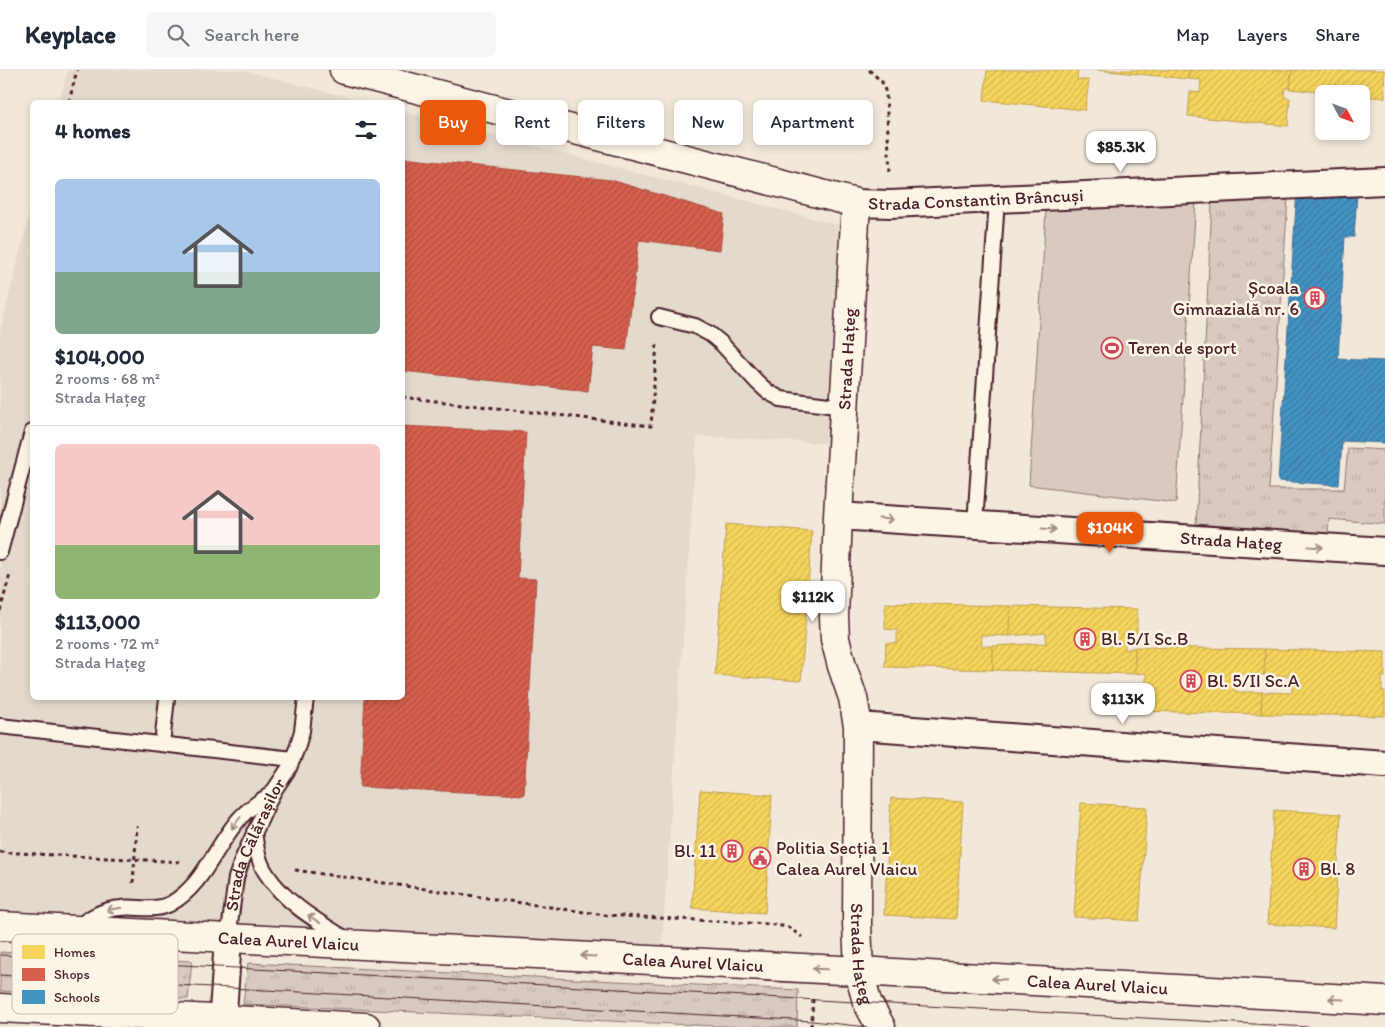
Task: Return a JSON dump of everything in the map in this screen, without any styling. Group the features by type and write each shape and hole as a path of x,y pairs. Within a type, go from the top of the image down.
{"main road":[{"name":"Strada Constantin Brâncuși","path":"344,70 856,203"},
{"name":"Strada Hațeg","path":"856,203 834,617 835,639 853,698 858,726 857,923 859,970 867,1002 881,1027"},
{"name":"Calea Aurel Vlaicu","path":"0,926 143,934"},
{"name":"Calea Aurel Vlaicu","path":"178,936 859,970 1385,1001"},
{"path":"83,1014 222,1024 366,1027"}],"street":[{"name":"Strada Constantin Brâncuși","path":"856,203 891,204 997,200 1385,181"},
{"name":"Strada Hațeg","path":"838,516 1385,551"},
{"path":"858,726 1385,764"},
{"name":"Strada Călărașilor","path":"222,1024 228,939"}],"lane":[{"path":"975,524 997,200"},
{"path":"659,317 695,326 710,334 757,382 768,392 781,399 844,407"},
{"path":"0,552 30,440"},
{"path":"162,744 167,700"},
{"name":"Strada Călărașilor","path":"228,939 236,878 247,846 293,759 302,731 306,700"},
{"path":"0,726 293,759"},
{"path":"75,930 88,918 103,911 121,908 157,908 170,904 199,878 239,819 252,806 274,792"},
{"path":"254,832 263,866 281,891 298,908 355,945"}],"path":[{"path":"70,100 77,70"},
{"path":"869,70 882,82 886,93 891,204"},
{"path":"405,397 651,426 659,317"},
{"path":"0,852 210,863"},
{"path":"263,866 605,915 752,922 788,927 799,934 810,947 815,969 811,1027"}],"shaded area":[{"path":"68,70 242,70 359,100 60,100"},
{"path":"405,113 420,116 420,145 486,145 486,134 496,136 496,145 530,145 839,225 835,373 828,443 697,436 661,960 0,926 0,331 30,214 30,700 405,700"}],"green space":[{"path":"1288,197 1269,489 1344,489 1348,448 1385,450 1385,524 1329,519 1328,533 1196,525 1212,203"},
{"name":"Teren de sport","path":"1196,201 1176,503 1029,485 1046,210"},
{"path":"0,952 12,953 12,992 0,991"},
{"path":"178,960 192,961 188,999 178,999"},
{"path":"248,963 798,990 797,1027 738,1027 243,1004"}],"building: Homes":[{"path":"1078,70 1077,80 1089,80 1085,110 984,100 987,71"},
{"path":"1098,70 1189,70 1188,79"},
{"path":"1189,70 1292,70 1290,89 1285,88 1284,97 1290,98 1288,126 1188,116 1190,92 1200,93 1201,80 1188,79"},
{"path":"1292,70 1384,70 1385,98 1370,97 1370,85 1315,85 1315,91 1290,89"},
{"path":"726,524 812,531 801,681 715,675"},
{"path":"885,603 1010,606 1009,636 981,635 982,646 993,646 993,670 885,667 886,643 897,643 897,630 885,629"},
{"name":"Bl. 5/I Sc.B","path":"1010,606 1137,609 1137,633 1125,633 1125,650 1135,647 1135,674 993,670 993,646 1046,643 1046,633 1009,636"},
{"name":"Bl. 5/II Sc.A","path":"1135,647 1265,649 1264,675 1237,674 1236,692 1262,692 1261,714 1136,711 1136,686 1146,686 1146,673 1135,674"},
{"path":"1265,649 1385,652 1385,677 1382,677 1382,691 1385,691 1385,716 1261,714 1262,692 1292,693 1292,676 1264,675"},
{"name":"Bl. 11","path":"700,790 772,795 765,913 692,908"},
{"path":"891,798 963,802 956,919 884,915"},
{"path":"1081,803 1147,807 1139,921 1074,917"},
{"name":"Bl. 8","path":"1274,810 1341,814 1334,928 1267,924"}],"building: Shops":[{"path":"405,158 611,180 724,214 720,250 639,240 626,350 593,347 588,391 405,371"},
{"path":"405,426 526,432 518,578 536,579 524,795 360,787 365,700 405,700"}],"building: Schools":[{"name":"Școala Gimnazială nr. 6","path":"1297,190 1357,194 1354,237 1345,237 1338,359 1385,361 1385,443 1342,441 1339,485 1278,481"}],"tram line":[{"path":"0,955 12,956"},
{"path":"178,965 1308,1027"},
{"path":"0,975 12,976"},
{"path":"178,985 812,1021 867,1027"}],"place":[{"name":"Școala Gimnazială nr. 6","path":"1315,298"},
{"name":"Teren de sport","path":"1112,348"},
{"name":"Bl. 5/I Sc.B","path":"1085,639"},
{"name":"Bl. 5/II Sc.A","path":"1191,681"},
{"name":"Bl. 11","path":"732,851"},
{"name":"Politia Secția 1 Calea Aurel Vlaicu","path":"760,858"},
{"name":"Bl. 8","path":"1304,869"}]}
